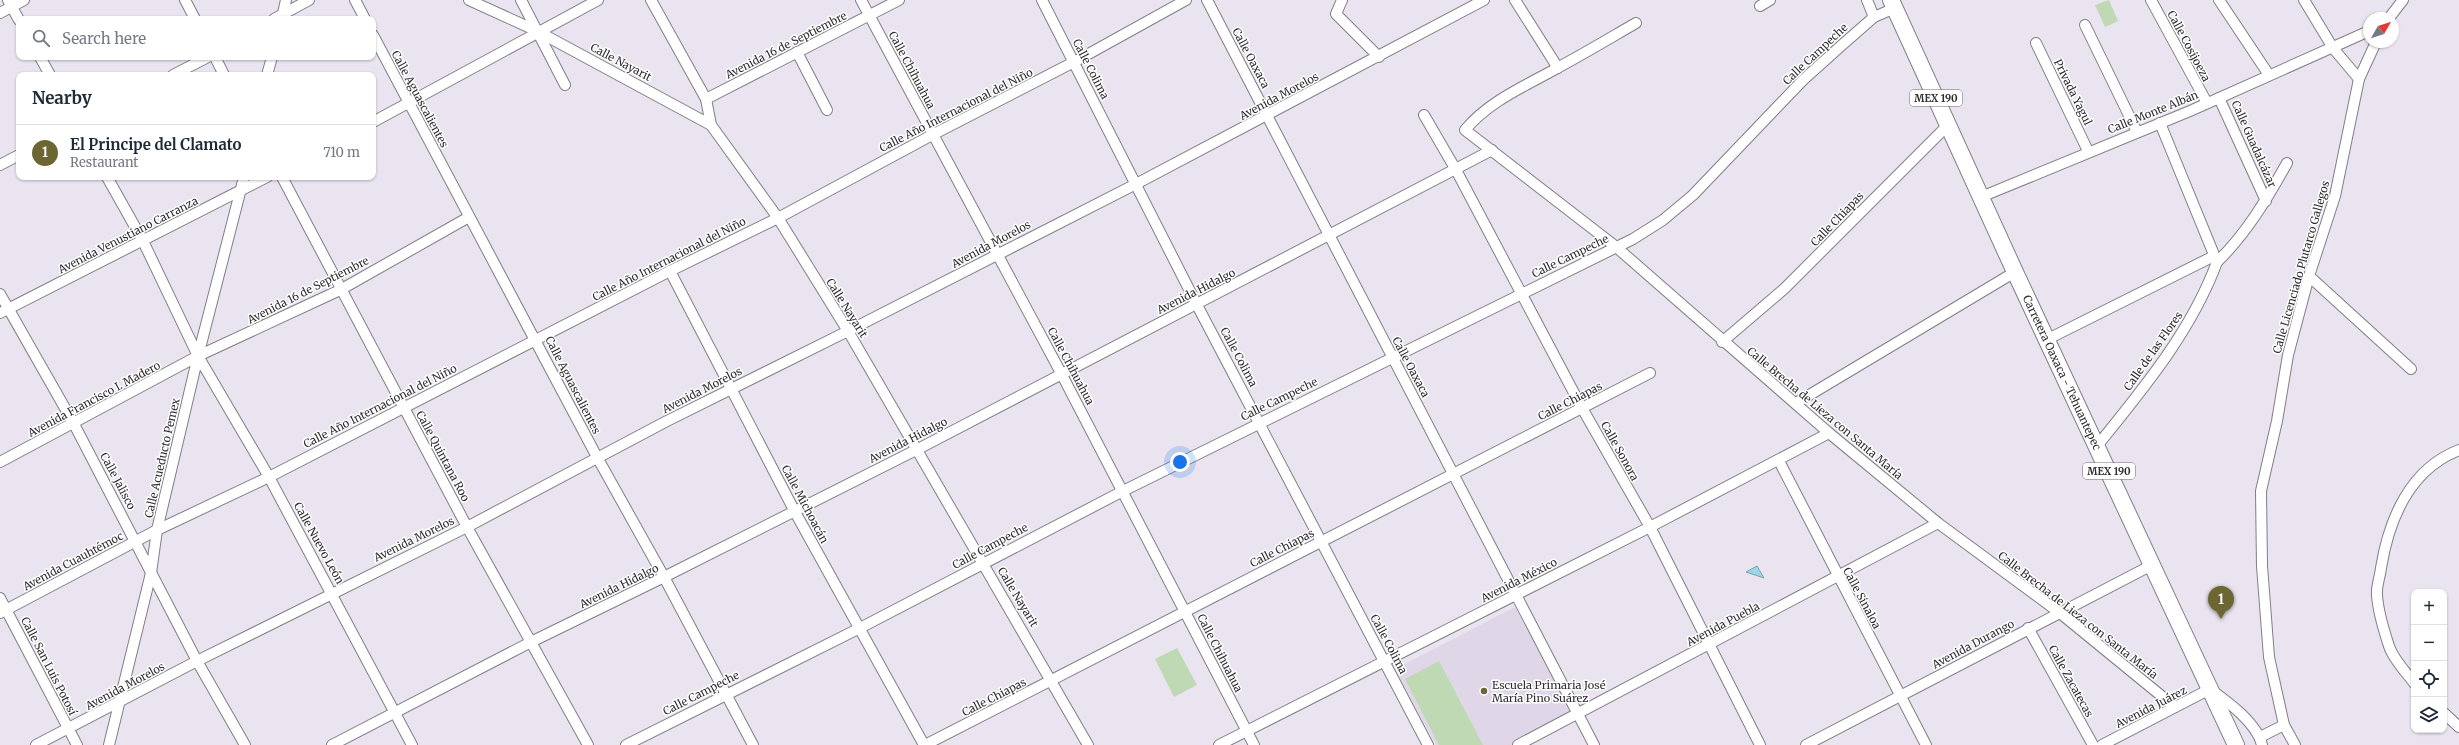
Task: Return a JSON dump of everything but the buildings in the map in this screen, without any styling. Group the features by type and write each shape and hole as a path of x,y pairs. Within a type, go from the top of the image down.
{"main road":[{"name":"Carretera Oaxaca - Tehuantepec","path":"1893,4 2015,272 2048,339 2236,745"}],"street":[{"path":"0,13 10,3 24,0"},
{"path":"185,0 193,16"},
{"path":"279,16 286,0"},
{"path":"281,16 309,0"},
{"path":"355,0 363,16"},
{"name":"Calle Nayarit","path":"470,0 537,31 711,125 778,218 848,331 1053,680 1088,745"},
{"path":"521,0 565,85"},
{"path":"376,120 537,31 598,0"},
{"path":"651,0 706,99 711,125"},
{"name":"Calle Chihuahua","path":"862,0 932,134 1061,372 1254,745"},
{"name":"Avenida 16 de Septiembre","path":"706,99 899,0"},
{"name":"Calle Colima","path":"1042,0 1198,305 1428,745"},
{"name":"Calle Año Internacional del Niño","path":"158,530 269,477 536,339 778,218 932,134 1074,62 1186,0"},
{"name":"Calle Oaxaca","path":"1207,0 1454,474 1515,596 1594,745"},
{"path":"1342,0 1336,14 1379,57"},
{"name":"Avenida Morelos","path":"36,745 118,704 197,661 332,592 467,527 732,388 848,331 1136,184 1268,116 1484,0"},
{"path":"1515,0 1558,68 1636,23"},
{"path":"1760,6 1770,0"},
{"name":"Calle Cosijoeza","path":"2151,0 2207,103"},
{"path":"2219,0 2269,75"},
{"path":"2304,0 2333,48 2359,79"},
{"path":"2394,12 2403,0"},
{"path":"1865,2 1874,18"},
{"path":"10,3 17,16"},
{"name":"Calle Campeche","path":"626,745 726,693 860,628 1123,491 1260,422 1615,246 1633,239 1663,220 1693,195 1803,80 1874,18 1893,4"},
{"path":"2085,25 2137,132"},
{"name":"Calle Monte Albán","path":"1981,196 2219,98 2363,34"},
{"name":"Calle Aguascalientes","path":"376,41 536,339 597,458 664,577 753,745"},
{"name":"Privada Yagul","path":"2036,43 2088,151"},
{"name":"Calle Licenciado Plutarco Gallegos","path":"2295,745 2284,726 2269,657 2262,566 2261,491 2277,421 2288,355 2309,276 2335,196 2359,79 2373,48"},
{"path":"797,52 827,110"},
{"path":"42,60 48,72"},
{"path":"179,72 202,60"},
{"path":"216,60 222,72"},
{"path":"268,72 271,60"},
{"name":"Calle Brecha de Lieza con Santa María","path":"1558,68 1517,88 1476,116 1465,130 1615,246 1722,342 1796,403 1828,433 1938,523 2060,613 2176,707"},
{"name":"Calle Guadalcázar","path":"2219,98 2266,201"},
{"name":"Calle Sonora","path":"1424,115 1523,292 1582,408 1650,527 1760,745"},
{"path":"2160,123 2216,259"},
{"name":"Calle Chiapas","path":"1722,342 1805,268 1948,125"},
{"name":"Avenida Hidalgo","path":"332,745 531,642 795,512 918,449 1061,372 1198,305 1492,150"},
{"path":"0,165 16,157"},
{"name":"Calle de las Flores","path":"2048,339 2216,259 2235,245 2266,201 2287,163"},
{"path":"109,180 143,241 198,356"},
{"name":"Calle Acueducto Pemex","path":"109,745 151,573 158,530 198,356 243,180"},
{"name":"Avenida Venustiano Carranza","path":"4,311 261,180"},
{"name":"Calle Quintana Roo","path":"284,180 340,290 467,527 588,745"},
{"name":"Avenida 16 de Septiembre","path":"198,356 340,290 469,216"},
{"name":"Calle de las Flores","path":"2097,446 2152,378 2196,310 2216,259"},
{"name":"Calle Michoacán","path":"670,271 795,512 924,745"},
{"path":"1796,403 2015,272"},
{"path":"2309,276 2411,369"},
{"name":"Calle Jalisco","path":"0,294 4,311 74,424 137,541 151,573 197,661 245,745"},
{"name":"Avenida Francisco I. Madero","path":"0,462 74,424 198,356"},
{"name":"Calle Nuevo León","path":"198,356 269,477 332,592 412,745"},
{"name":"Calle Chiapas","path":"924,745 1650,373"},
{"name":"Avenida México","path":"1219,745 1780,461 1828,433"},
{"path":"2411,679 2389,647 2377,595 2384,552 2394,516 2408,489 2437,462 2459,450"},
{"name":"Calle Sinaloa","path":"1780,461 1837,576 1926,745"},
{"name":"Avenida Puebla","path":"1518,745 1710,645 1938,523"},
{"name":"Avenida Cuauhtémoc","path":"3,611 158,530"},
{"name":"Avenida Durango","path":"1806,745 2028,628 2152,565"},
{"name":"Calle San Luis Potosí","path":"0,598 3,611 77,745"},
{"name":"Calle Zacatecas","path":"2028,628 2093,745"},
{"path":"2210,690 2249,723 2261,741 2284,726"},
{"name":"Avenida Juárez","path":"2102,745 2210,690"},
{"path":"2447,716 2459,728"}],"shaded area":[{"name":"Escuela Primaria José María Pino Suárez","path":"1515,607 1573,714 1511,745 1436,745 1395,669"}],"green space":[{"path":"2109,0 2118,21 2105,27 2095,5"},
{"path":"1177,648 1197,685 1174,697 1155,659"},
{"path":"1439,661 1483,745 1439,745 1405,679"}],"water":[{"path":"1757,566 1764,578 1746,572"}],"place":[{"name":"El Principe del Clamato","path":"2221,619"},
{"name":"Escuela Primaria José María Pino Suárez","path":"1484,691"}]}
